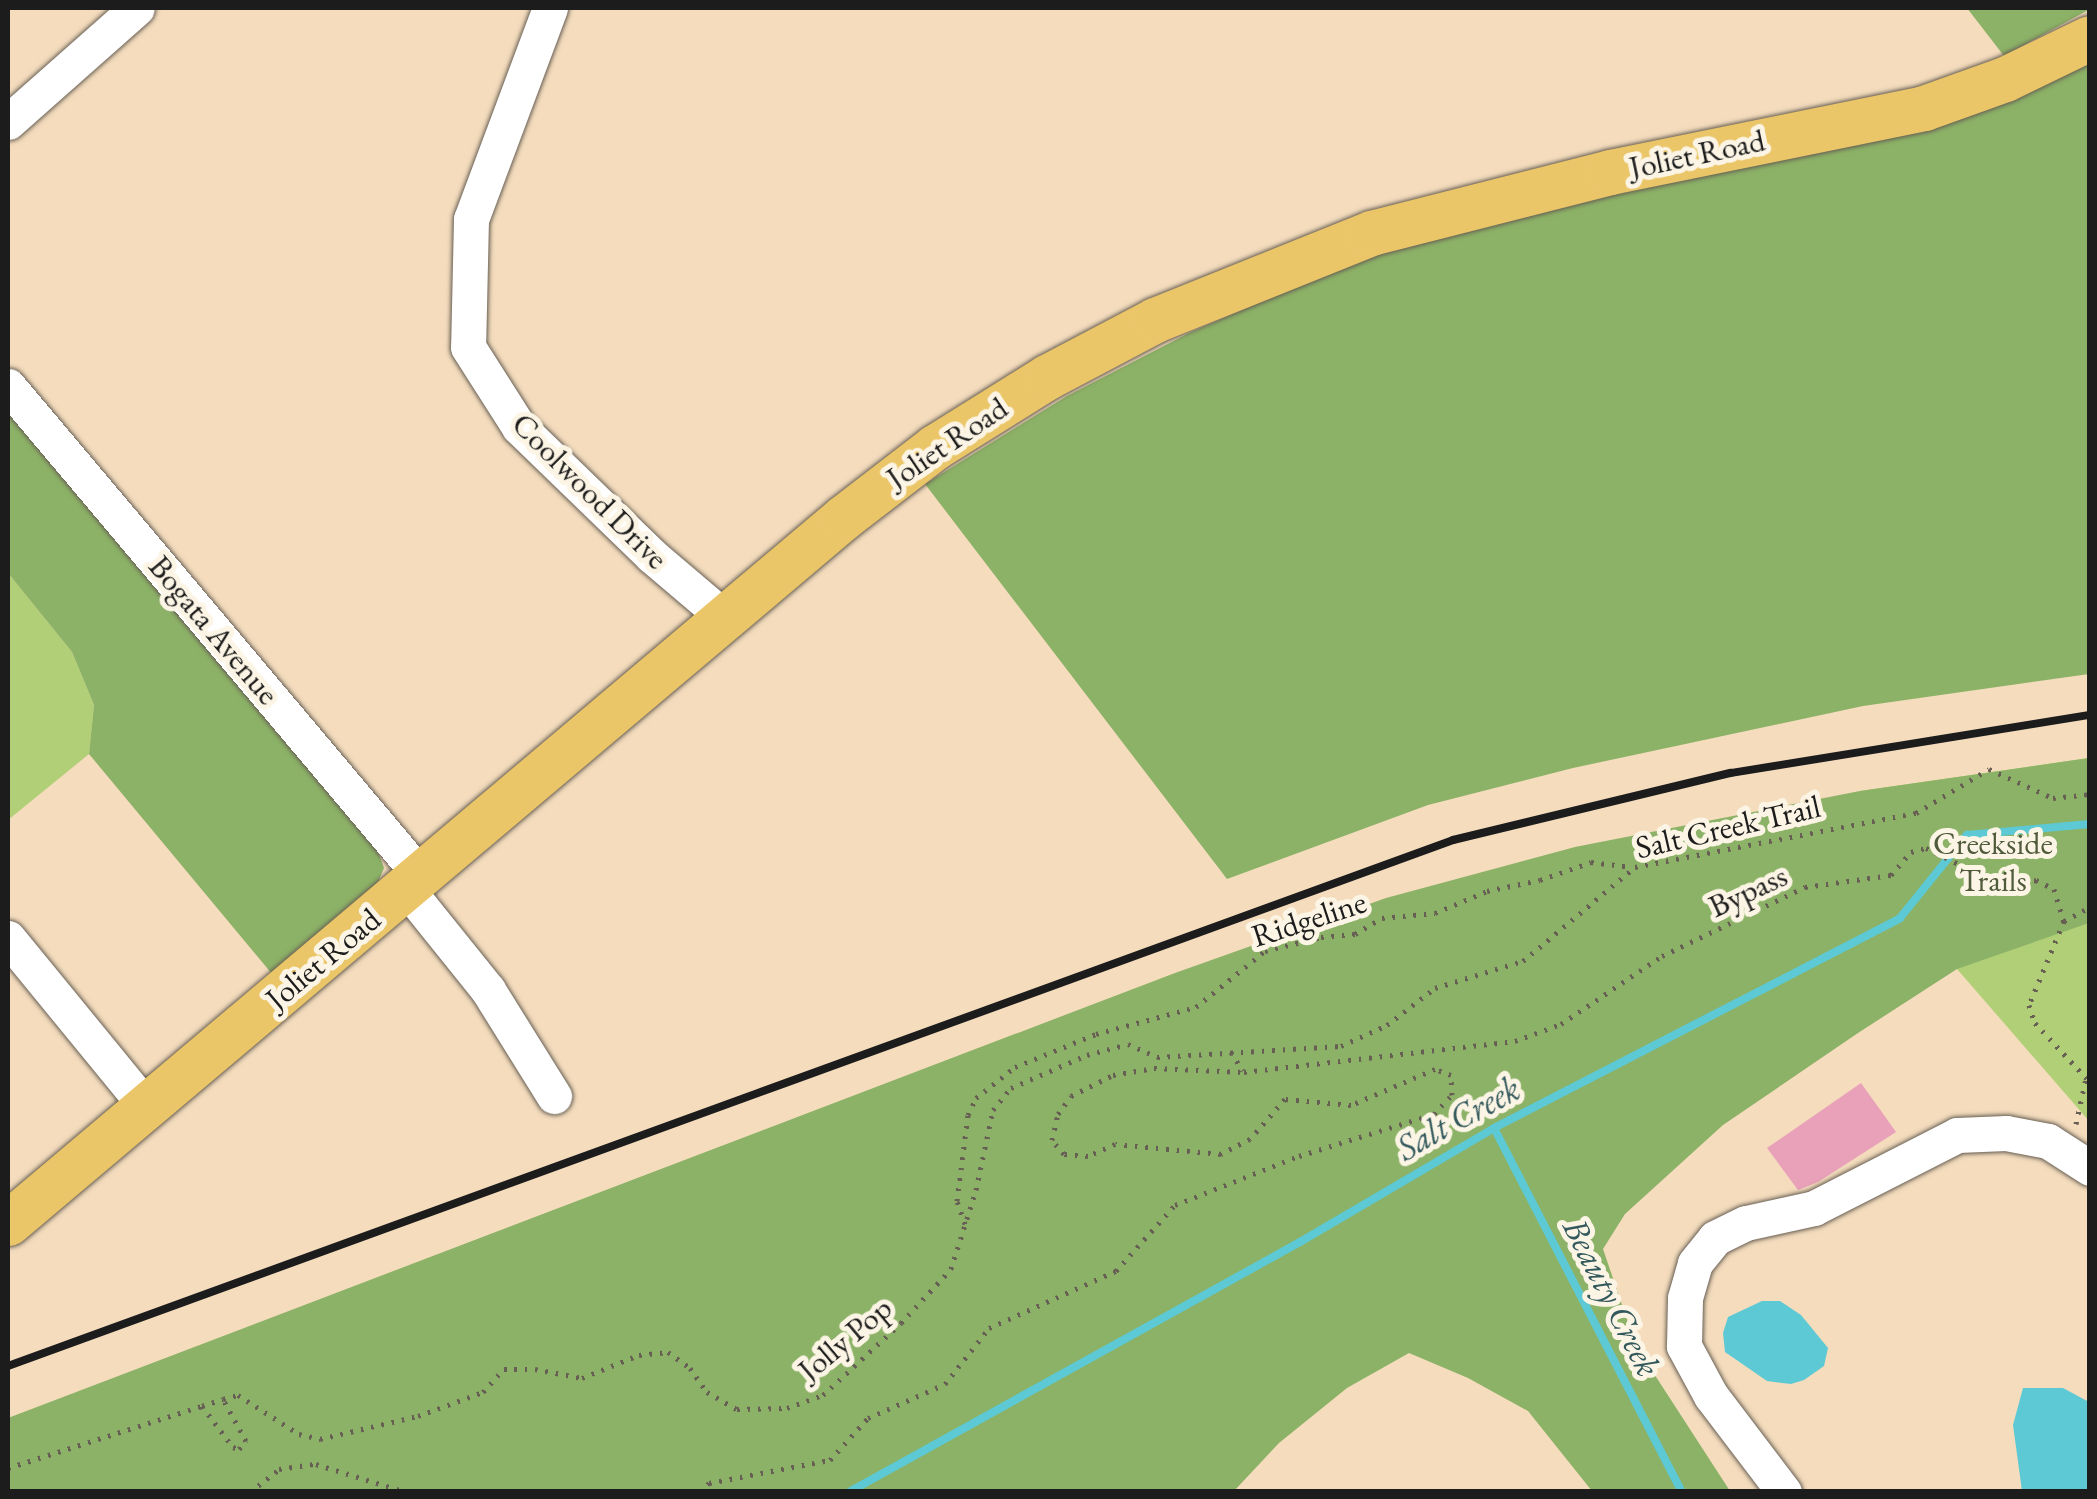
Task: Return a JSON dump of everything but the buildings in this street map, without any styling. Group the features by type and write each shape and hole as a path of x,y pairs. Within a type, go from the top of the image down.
{"main road":[{"name":"Joliet Road","path":"8,1223 724,617 935,447 1047,377 1155,320 1371,232 1610,172 1924,108 2005,79 2090,38"}],"street":[{"path":"8,122 137,8"},
{"name":"Coolwood Drive","path":"550,8 471,219 468,347 519,427 652,556 724,617"},
{"name":"Bogata Avenue","path":"8,386 413,882 488,990 554,1096"},
{"path":"8,938 147,1108"},
{"path":"1784,1492 1710,1396 1684,1346 1690,1280 1696,1262 1715,1238 1746,1223 1814,1208 1956,1136 2006,1133 2048,1141 2083,1162"}],"path":[{"name":"Salt Creek Trail","path":"1231,1052 1341,1046 1387,1025 1435,988 1523,961 1635,867 1916,813 1989,769 2053,798 2090,794"},
{"name":"Bypass","path":"1244,1072 1516,1041 1561,1024 1662,956 1806,887 1891,876 1911,852 1926,848 2003,886 2036,880 2054,889 2064,922"},
{"name":"Ridgeline","path":"965,1225 958,1201 968,1115 976,1098 1015,1067 1096,1034 1196,1007 1265,951 1320,937 1355,934 1382,918 1435,914 1487,890 1540,880 1591,862 1635,867"},
{"path":"2083,1162 2075,1130 2088,1080 2036,1022 2030,1005 2064,922 2090,907"},
{"name":"Jolly Pop","path":"223,1399 238,1395 299,1434 320,1439 483,1392 504,1370 535,1369 582,1378 639,1355 668,1352 690,1368 707,1392 737,1409 788,1408 823,1395 901,1323 951,1269 993,1110 1011,1088 1087,1055 1128,1044 1157,1057 1231,1052"},
{"path":"1231,1052 1244,1072"},
{"path":"700,1492 709,1483 830,1460 868,1418 946,1384 989,1328 1116,1271 1175,1205 1299,1156 1434,1114 1452,1094 1452,1076 1435,1070 1351,1105 1285,1099 1250,1139 1221,1154 1115,1144 1088,1156 1064,1154 1052,1140 1058,1114 1071,1096 1113,1074 1154,1068 1244,1072"},
{"path":"8,1468 223,1399 246,1441 239,1449 232,1447 202,1406"},
{"path":"250,1492 279,1470 316,1464 406,1492"}],"green space":[{"path":"1967,8 2089,8 2090,9 2004,56"},
{"path":"2089,56 2089,674 1863,706 1573,768 1428,805 1227,879 925,484 1067,396 1189,333 1389,246"},
{"path":"8,391 376,846 384,868 373,894 272,974 89,754 94,705 72,652 8,573"},
{"path":"8,573 72,652 94,705 89,754 8,820"},
{"name":"Creekside Trails","path":"2089,758 2089,1121 1957,969 1860,791"},
{"path":"2089,758 2089,923 1957,969 1858,1033 1723,1125 1625,1214 1603,1249 1636,1346 1730,1491 1592,1491 1528,1411 1468,1378 1409,1353 1347,1388 1279,1443 1234,1491 8,1491 8,1418 1175,973 1386,898 1575,847 1860,791"}],"water":[{"path":"1762,1301 1780,1301 1801,1315 1828,1348 1824,1366 1791,1384 1767,1381 1725,1352 1723,1333 1728,1317"},
{"path":"2023,1388 2063,1388 2089,1402 2089,1491 2022,1491 2013,1425"}],"waterway":[{"name":"Salt Creek","path":"849,1492 1300,1242 1494,1128 1900,918 1967,835 2090,824"},
{"name":"Beauty Creek","path":"1494,1128 1682,1492"}],"railway":[{"path":"8,1366 1453,840 1731,773 2090,715"}]}
